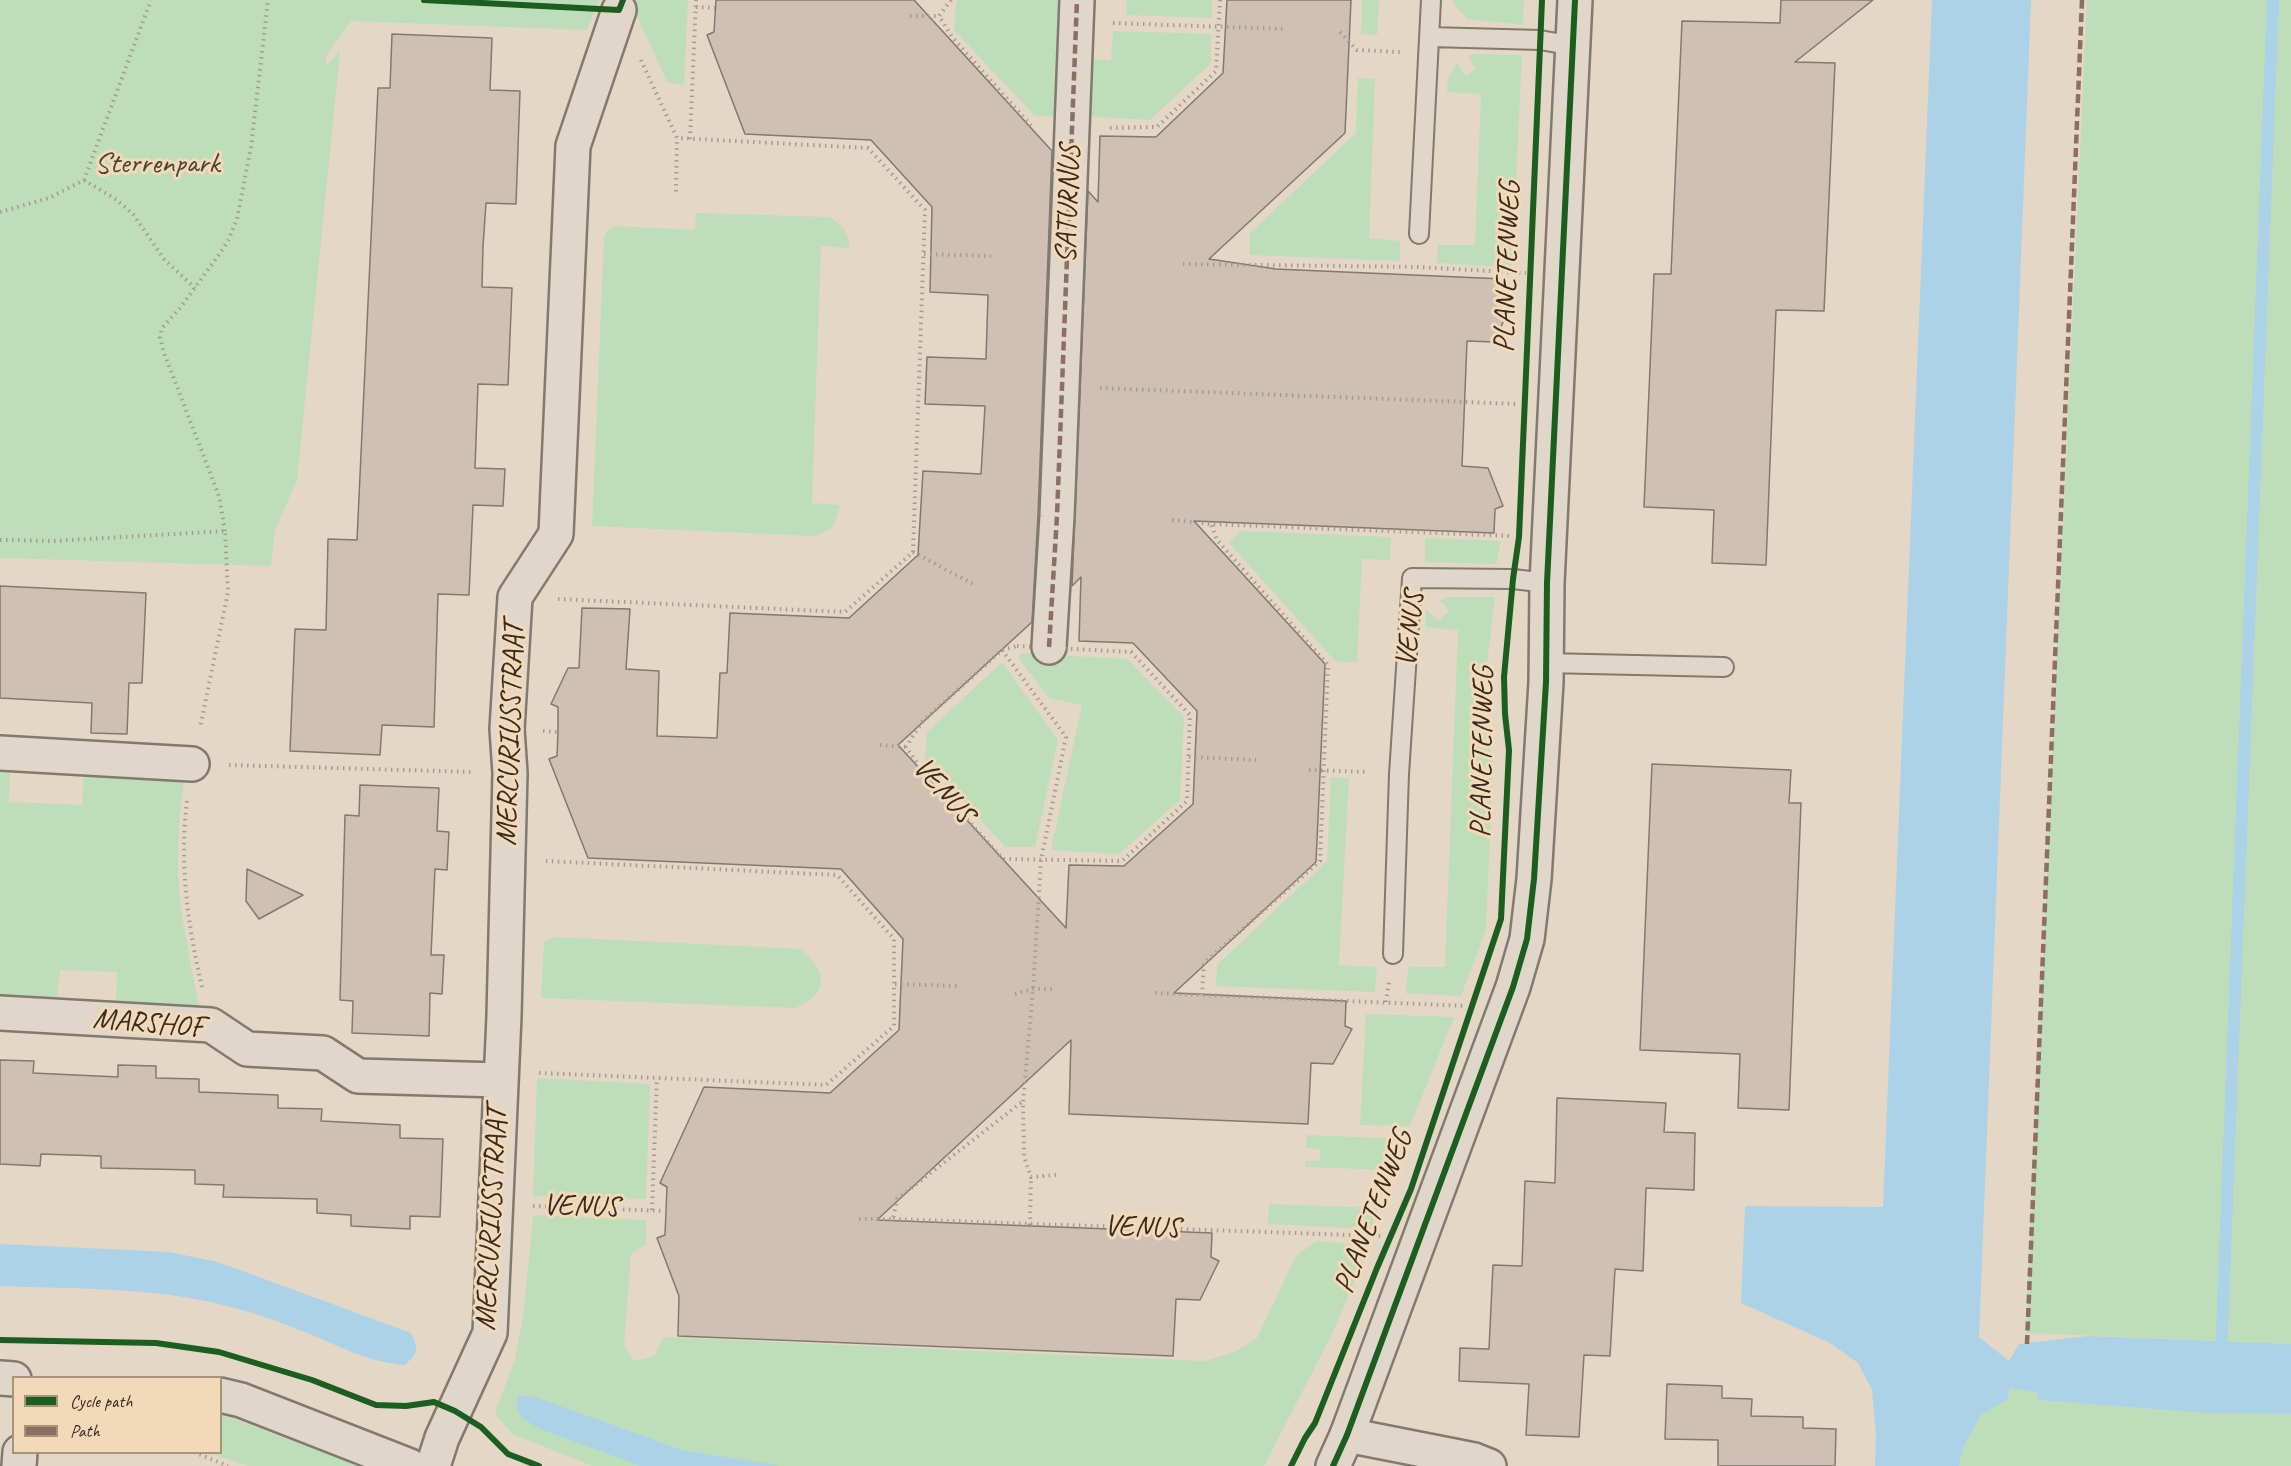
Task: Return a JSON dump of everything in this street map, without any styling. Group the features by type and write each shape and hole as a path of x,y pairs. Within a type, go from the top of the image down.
{"street":[{"name":"PLANETENWEG","path":"1333,1466 1347,1435 1505,1009 1527,939 1534,879 1546,663 1575,0"},
{"name":"MERCURIUSSTRAAT","path":"433,1466 442,1438 490,1333 504,1016 506,859 510,773 507,729 515,597 556,534 573,146 619,10"},
{"name":"SATURNUS","path":"1063,387 1077,11"},
{"path":"1049,647 1063,387"},
{"path":"0,753 192,764"},
{"name":"MARSHOF","path":"0,1013 211,1025 247,1049 323,1053 358,1076 500,1080"},
{"path":"222,1395 241,1400 410,1466"},
{"path":"1347,1435 1474,1460 1489,1466"}],"lane":[{"path":"1419,234 1431,0"},
{"path":"1430,37 1540,40 1574,46"},
{"name":"VENUS","path":"1393,954 1399,774 1412,578 1513,579 1548,583"},
{"path":"1546,663 1724,667"}],"path":[{"path":"0,212 49,198 84,180 151,0"},
{"path":"211,1025 194,955 188,912 185,872 186,811 192,764 228,592 225,531 219,496 164,353 160,337 162,328 195,288 228,242 237,219 251,147 267,0"},
{"path":"690,139 696,0"},
{"path":"696,8 716,8"},
{"path":"619,10 677,138 676,192"},
{"path":"1077,11 1285,29"},
{"path":"910,16 939,16"},
{"path":"1340,32 1357,50 1412,52 1430,37"},
{"path":"515,597 845,612 913,552 925,210 868,148 677,138"},
{"path":"84,180 117,200 133,214 165,259 195,288"},
{"path":"924,254 991,256"},
{"path":"1183,264 1417,267 1530,273"},
{"path":"1063,387 1525,405"},
{"path":"1172,520 1212,524 1519,537 1513,579"},
{"path":"1202,995 1204,963 1320,861 1328,665 1217,540 1212,524"},
{"path":"0,540 66,541 225,531"},
{"path":"913,552 975,585"},
{"path":"1002,650 1066,737 1041,860 1023,1102 1024,1156 1031,1177 1030,1225"},
{"path":"1189,757 1256,760"},
{"path":"192,764 510,773"},
{"path":"1309,770 1399,774"},
{"path":"500,1080 529,1072 826,1086 894,1026 894,939 837,875 506,859"},
{"path":"895,984 961,986"},
{"path":"1015,994 1033,989 1056,989"},
{"path":"1155,993 1472,1006 1469,1017"},
{"path":"652,1210 657,1078"},
{"path":"893,1219 897,1199 1023,1102"},
{"path":"1031,1177 1056,1175"},
{"path":"199,1454 228,1466"}],"green space":[{"name":"Sterrenpark","path":"0,0 599,0 587,30 351,21 326,56 326,66 340,51 297,480 275,530 271,566 0,558"},
{"path":"636,0 688,0 684,85 667,82 633,7"},
{"path":"959,0 1068,0 1064,117 1035,116 954,30 956,3"},
{"path":"1127,0 1212,0 1212,18 1126,15"},
{"path":"1362,0 1379,0 1377,35 1361,34"},
{"path":"1451,0 1524,0 1523,25 1467,19"},
{"path":"2087,0 2291,0 2291,1344 2026,1333"},
{"path":"1113,31 1211,34 1211,63 1150,120 1080,116 1081,59 1111,60"},
{"path":"1473,54 1522,55 1512,267 1437,263 1438,245 1475,245 1481,94 1447,92 1448,78 1457,63 1466,76 1476,69 1468,56"},
{"path":"1358,78 1375,79 1369,238 1400,241 1400,261 1250,255 1250,233 1356,133"},
{"path":"696,213 829,217 841,226 848,238 849,248 821,246 812,503 840,505 833,525 821,534 814,536 592,526 604,236 613,226 695,230"},
{"path":"1240,531 1391,537 1390,560 1362,559 1357,663 1335,661 1229,543"},
{"path":"1425,538 1501,541 1496,564 1425,562"},
{"path":"1449,597 1495,597 1485,680 1485,719 1493,760 1486,930 1461,996 1405,993 1409,967 1445,967 1458,630 1425,627 1426,609 1438,621 1449,611 1440,600"},
{"path":"1021,653 1127,659 1184,717 1180,800 1119,854 1051,850 1082,705 1049,698 1018,657"},
{"path":"1002,662 1058,740 1035,847 1005,847 925,759 927,732"},
{"path":"0,772 10,772 9,802 82,805 84,775 142,777 185,773 179,826 179,880 182,915 199,1006 116,1004 117,972 60,970 57,1000 0,999"},
{"path":"1331,777 1349,778 1339,965 1377,967 1375,992 1216,986 1217,965 1327,861"},
{"path":"555,937 800,949 816,965 821,980 815,995 796,1008 541,998 544,942"},
{"path":"1366,1014 1454,1017 1410,1126 1360,1125"},
{"path":"537,1078 650,1084 646,1199 533,1196"},
{"path":"1307,1135 1406,1139 1392,1170 1305,1167 1306,1161 1320,1161 1320,1149 1306,1148"},
{"path":"1269,1204 1378,1208 1371,1229 1268,1224"},
{"path":"533,1215 646,1220 646,1244 631,1254 624,1345 634,1361 655,1356 663,1337 1204,1361 1235,1352 1257,1338 1296,1256 1316,1241 1362,1245 1363,1262 1332,1334 1264,1466 593,1466 512,1434 495,1413 515,1359 524,1310"},
{"path":"2010,1387 2038,1393 2038,1400 2204,1413 2291,1414 2291,1466 1959,1466 1963,1448 1981,1415 2008,1399"},
{"path":"222,1414 358,1466 248,1466 212,1454 222,1454"}],"water":[{"path":"1932,0 2031,0 1979,1337 2009,1361 2019,1344 2088,1336 2291,1344 2291,1414 2204,1413 2038,1400 2038,1393 2010,1388 2008,1399 1981,1415 1963,1448 1959,1466 1875,1466 1876,1435 1872,1390 1858,1363 1830,1343 1741,1303 1745,1206 1883,1207"},
{"path":"0,1244 169,1252 218,1262 411,1333 416,1350 405,1365 378,1361 253,1313 196,1299 113,1290 0,1286"},
{"path":"519,1395 535,1397 682,1450 781,1466 641,1466 540,1429 522,1418 516,1406"}],"building":[{"path":"716,0 914,0 1052,151 1032,622 898,745 1066,928 1069,865 1124,866 1193,804 1196,735 1197,711 1133,643 1079,641 1081,577 1072,586 1088,191 1098,202 1100,136 1156,137 1223,73 1227,0 1351,0 1345,133 1209,259 1276,269 1504,279 1503,301 1511,305 1494,342 1467,341 1462,466 1488,468 1503,506 1495,509 1494,533 1194,521 1325,664 1316,862 1174,993 1346,1001 1345,1026 1352,1029 1333,1064 1311,1063 1308,1124 1069,1114 1071,1040 877,1220 1212,1233 1211,1257 1219,1261 1200,1300 1176,1299 1173,1356 678,1336 679,1296 657,1238 665,1235 667,1187 660,1183 704,1087 830,1093 899,1030 903,939 841,869 588,858 549,759 557,756 558,732 558,707 551,704 568,668 579,668 582,608 630,609 626,669 659,671 657,736 717,738 720,673 727,673 730,613 849,618 918,555 923,471 981,474 985,406 925,404 927,357 986,359 988,295 930,292 932,207 871,140 745,134 707,35 714,32"},
{"path":"1781,0 1873,0 1795,62 1835,63 1824,311 1776,310 1766,565 1712,563 1714,510 1644,507 1654,274 1671,274 1682,21 1780,23"},
{"path":"392,34 492,38 490,90 520,91 516,204 486,203 483,246 482,287 512,288 508,385 478,384 475,468 505,469 503,506 473,505 469,595 438,594 434,727 382,725 380,755 290,751 295,629 326,630 328,539 357,540 378,88 390,88"},
{"path":"0,586 146,593 142,683 129,683 127,734 91,733 92,703 0,698"},
{"path":"1652,764 1791,770 1789,803 1801,803 1789,1110 1738,1108 1740,1054 1640,1050"},
{"path":"360,785 439,788 437,831 449,832 447,870 435,869 431,955 444,955 442,994 430,993 429,1036 352,1033 353,1001 340,1000 345,815 359,816"},
{"path":"247,869 303,895 259,919 246,901"},
{"path":"0,1060 34,1061 33,1073 118,1077 118,1065 156,1066 156,1078 199,1079 199,1092 278,1095 278,1108 322,1109 321,1121 400,1125 400,1138 443,1139 440,1217 410,1216 410,1229 351,1226 351,1215 317,1213 317,1199 223,1197 224,1185 195,1184 195,1170 101,1168 101,1156 41,1154 40,1166 0,1164"},
{"path":"1557,1098 1666,1103 1664,1132 1695,1133 1694,1190 1646,1188 1643,1271 1615,1269 1610,1356 1584,1355 1579,1437 1526,1435 1529,1384 1459,1381 1460,1348 1489,1349 1493,1265 1522,1266 1525,1181 1555,1183"},
{"path":"1667,1384 1722,1386 1722,1398 1752,1399 1751,1416 1803,1417 1803,1428 1836,1429 1835,1466 1718,1466 1718,1440 1665,1439"}],"waterway":[{"path":"2221,1357 2273,0"}],"marked path":[{"path":"1049,647 1057,516 1077,0"},
{"path":"2027,1344 2082,0"}],"cycle path":[{"path":"424,0 619,10 623,0"},
{"path":"1291,1466 1315,1423 1411,1189 1501,919 1509,750 1504,677 1519,537 1542,0"},
{"path":"1333,1466 1347,1435 1513,987 1527,939 1534,879 1546,682 1547,583 1575,0"},
{"path":"0,1340 156,1343 219,1352 312,1380 376,1405 406,1406 434,1402 455,1411 481,1427 508,1454 539,1466"}]}
